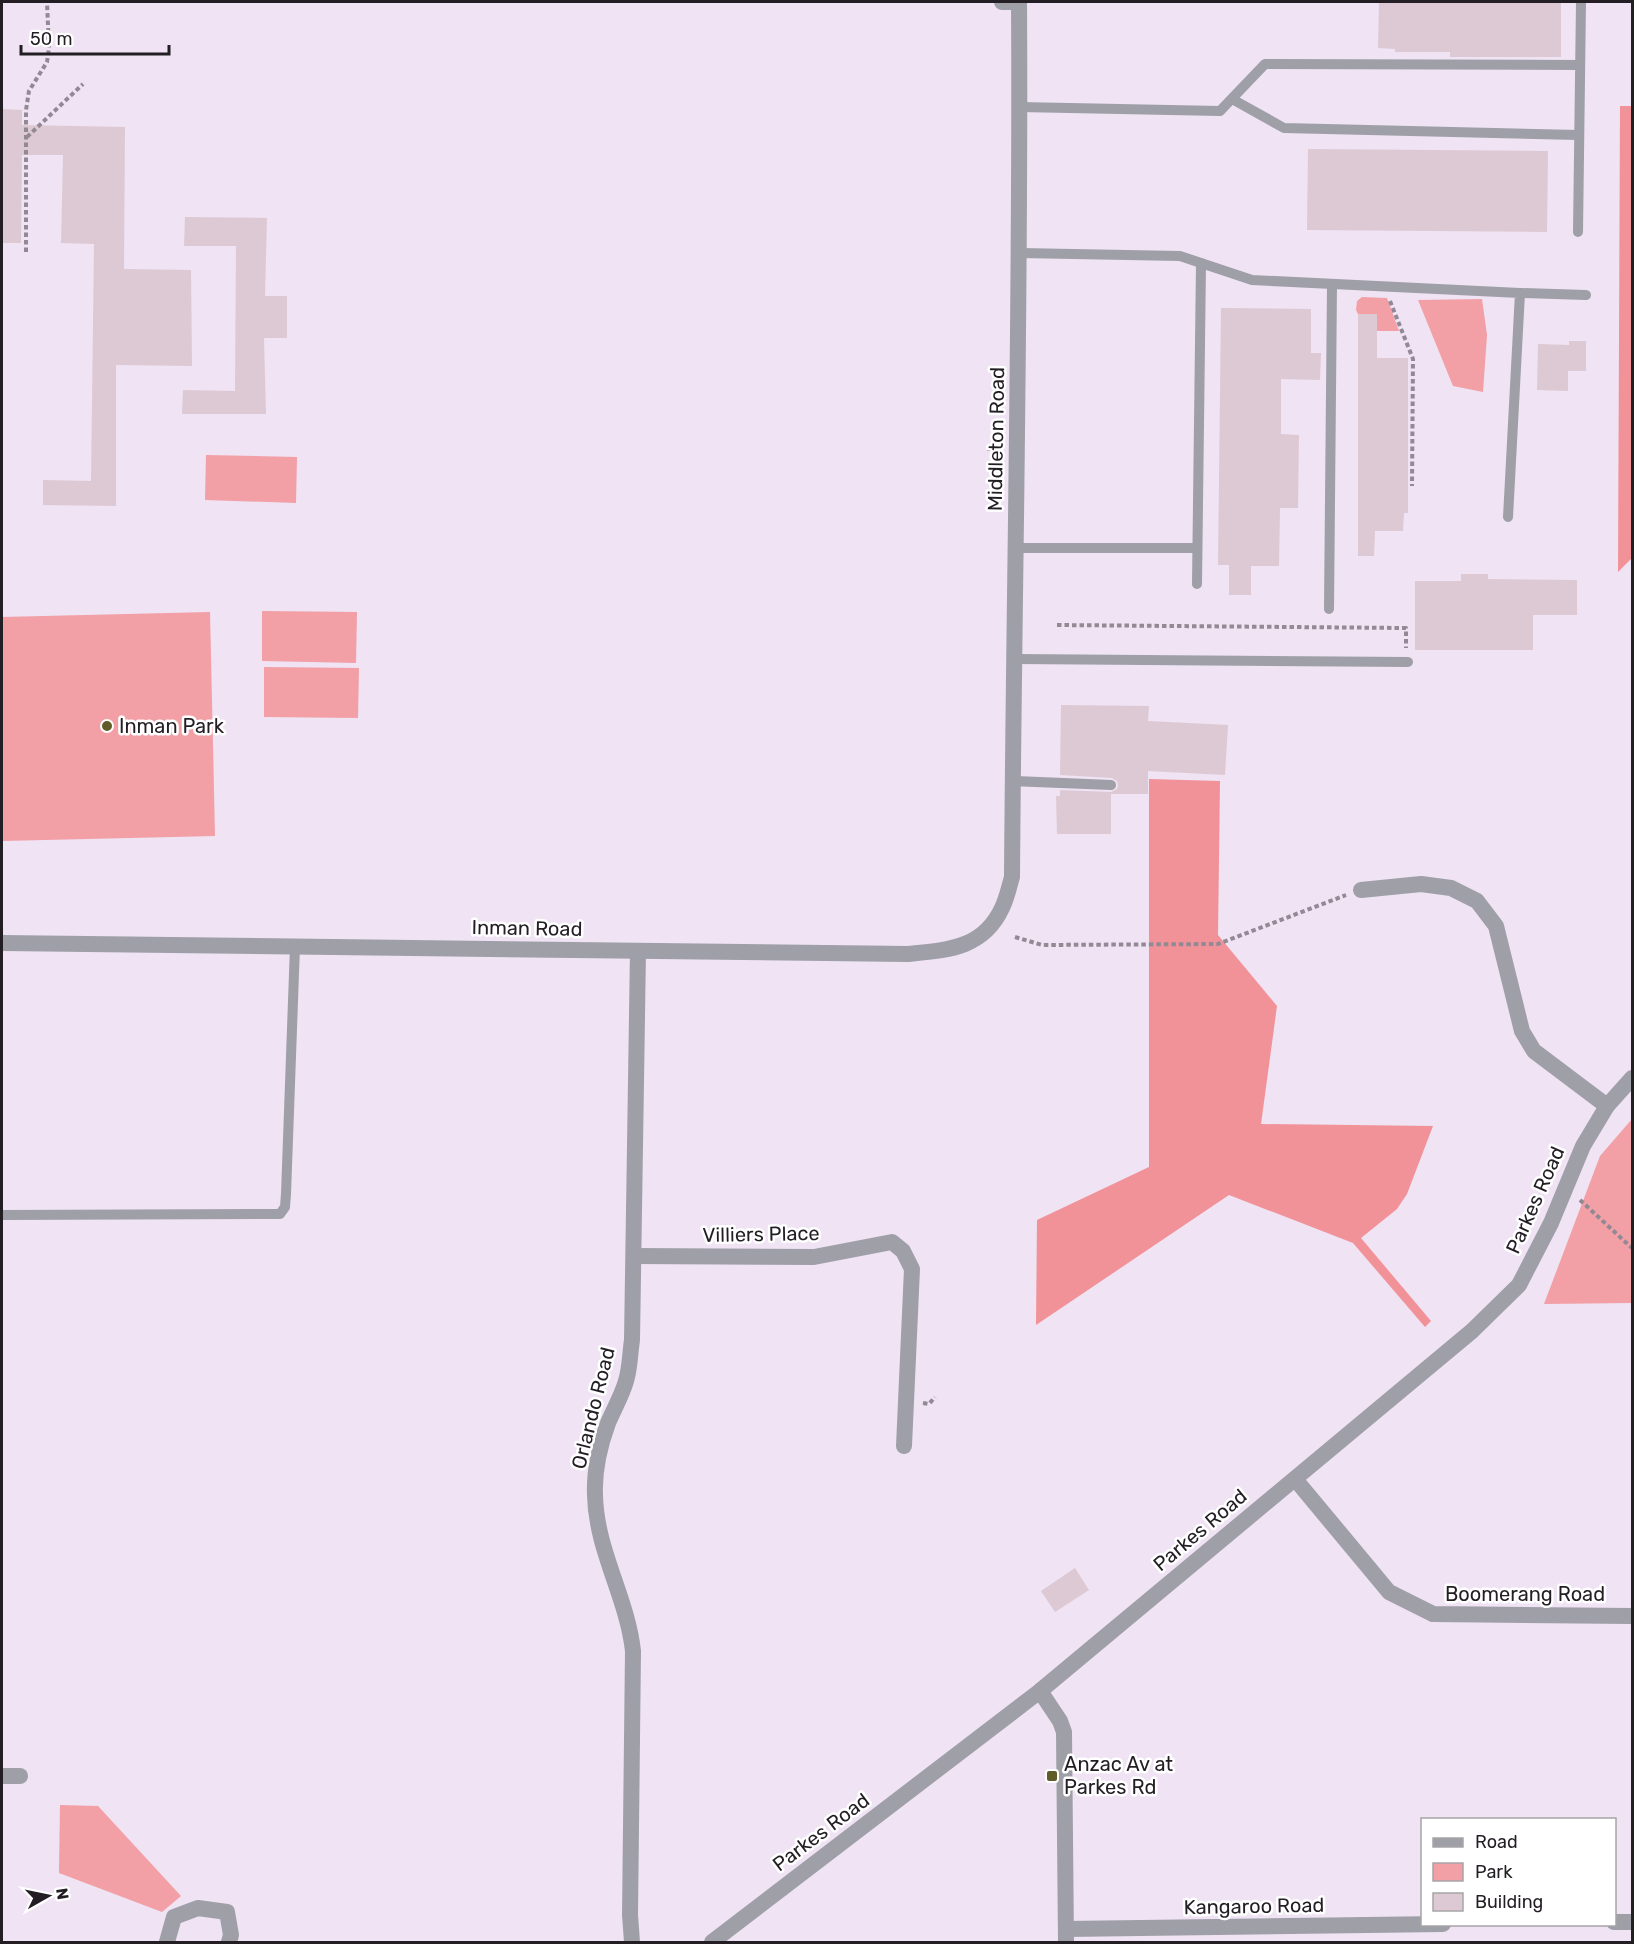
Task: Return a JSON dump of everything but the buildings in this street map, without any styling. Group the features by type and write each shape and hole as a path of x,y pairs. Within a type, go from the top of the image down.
{"street":[{"path":"1002,2 1019,2"},
{"name":"Middleton Road","path":"1012,877 1020,253 1019,2"},
{"name":"Inman Road","path":"2,943 908,954 953,949 972,942 988,928 1002,909 1012,877"},
{"path":"1361,890 1421,884 1451,888 1477,901 1496,926 1522,1031 1534,1051 1607,1106"},
{"name":"Orlando Road","path":"632,1942 630,1914 633,1651 631,1631 603,1549 595,1495 597,1466 607,1427 627,1380 632,1340 638,951"},
{"name":"Parkes Road","path":"712,1942 1040,1691 1472,1331 1519,1285 1551,1223 1583,1146 1607,1106 1632,1078"},
{"name":"Villiers Place","path":"634,1256 814,1257 892,1242 903,1251 912,1269 904,1446"},
{"name":"Boomerang Road","path":"1295,1479 1389,1592 1433,1614 1632,1616"},
{"path":"1040,1691 1060,1721 1064,1732 1066,1936"},
{"path":"2,1776 20,1776"},
{"path":"167,1942 174,1917 198,1908 227,1912 231,1935 229,1942"},
{"path":"1616,1922 1632,1922"},
{"name":"Kangaroo Road","path":"1066,1936 1421,1925"}],"lane":[{"path":"1578,232 1581,2"},
{"path":"1019,107 1220,111 1265,64 1580,65"},
{"path":"1232,99 1284,128 1578,135"},
{"path":"1020,253 1180,256 1252,280 1586,295"},
{"path":"1197,584 1202,263"},
{"path":"1329,609 1332,284"},
{"path":"1508,517 1520,293"},
{"path":"1015,548 1197,548"},
{"path":"1014,658 1407,657"},
{"path":"1013,781 1111,785"},
{"path":"2,1215 280,1214 285,1207 286,1194 295,946"}],"path":[{"path":"26,252 26,110 29,92 47,62 49,48 47,2"},
{"path":"26,137 83,84"},
{"path":"1388,295 1413,359 1412,486"},
{"path":"987,449 1003,449"},
{"path":"1057,625 1406,628 1407,657"},
{"path":"1016,937 1042,945 1218,944 1361,890"},
{"path":"1577,1197 1632,1248"},
{"path":"929,1404 935,1397"}],"green space":[{"path":"1362,297 1387,298 1399,331 1376,331 1377,314 1358,314 1356,310 1357,301"},
{"path":"1482,299 1487,335 1483,392 1453,386 1418,300"},
{"path":"206,455 297,457 296,503 205,500"},
{"path":"262,611 357,612 356,663 262,661"},
{"name":"Inman Park","path":"210,612 215,836 2,841 2,617"},
{"path":"264,667 359,668 358,718 264,717"},
{"path":"1632,1119 1632,1303 1544,1304 1600,1156"},
{"path":"60,1805 98,1806 181,1896 162,1912 59,1873"}],"shaded area":[{"path":"1620,106 1632,106 1632,558 1618,572"},
{"path":"1149,779 1220,781 1218,935 1277,1006 1261,1124 1433,1126 1407,1194 1397,1209 1361,1238 1431,1321 1425,1327 1353,1243 1229,1195 1036,1325 1037,1220 1149,1167"}],"place":[{"name":"Inman Park","path":"107,726"},
{"name":"Anzac Av at Parkes Rd","path":"1052,1776"}]}
